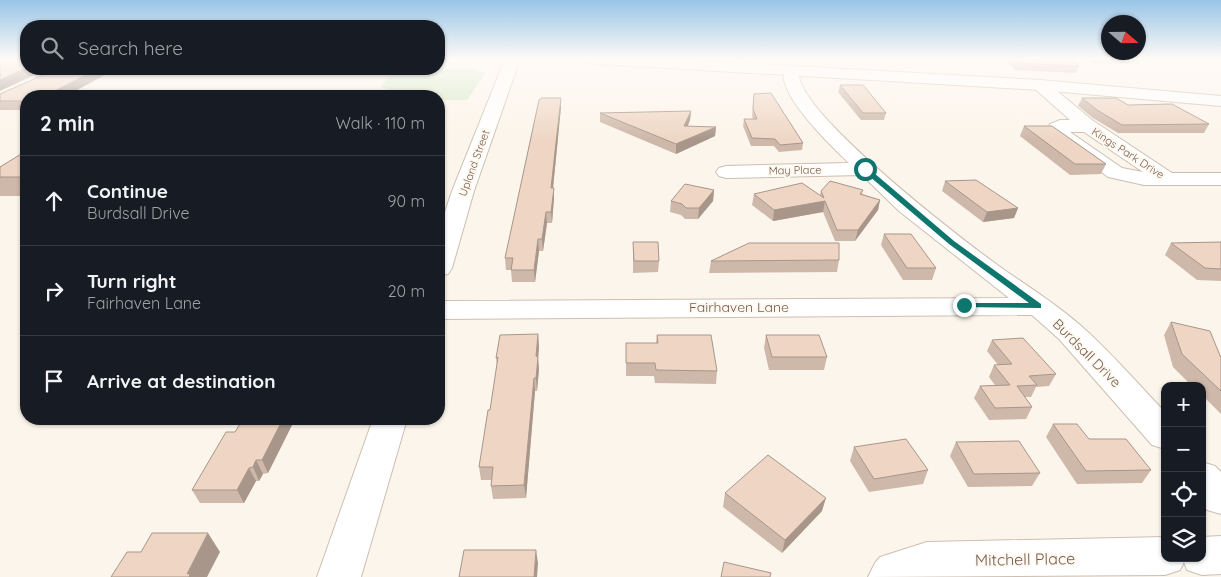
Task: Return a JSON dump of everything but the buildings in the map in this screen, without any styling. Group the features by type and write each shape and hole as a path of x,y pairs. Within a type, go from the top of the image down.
{"street":[{"name":"Upland Street","path":"445,249 463,191 503,86"},
{"name":"Burdsall Drive","path":"794,86 813,116 865,169 951,242 1070,332 1161,431"},
{"name":"Kings Park Drive","path":"1041,86 1061,106 1087,126 1169,179"},
{"path":"1050,86 1221,101"},
{"name":"Kings Park Drive","path":"1087,126 1060,126 1057,128 1057,131 1115,173 1144,179 1221,179"},
{"name":"May Place","path":"726,172 865,169"},
{"name":"Fairhaven Lane","path":"445,310 1038,306"},
{"path":"340,577 388,425"},
{"path":"1206,481 1221,498"},
{"name":"Mitchell Place","path":"890,577 895,571 927,562 1161,556"},
{"path":"1206,556 1221,556"}],"green space":[{"path":"476,86 467,100 445,100 445,90 389,90 381,87"}],"route":[{"path":"865,169 951,242 1038,306 964,305"}]}
